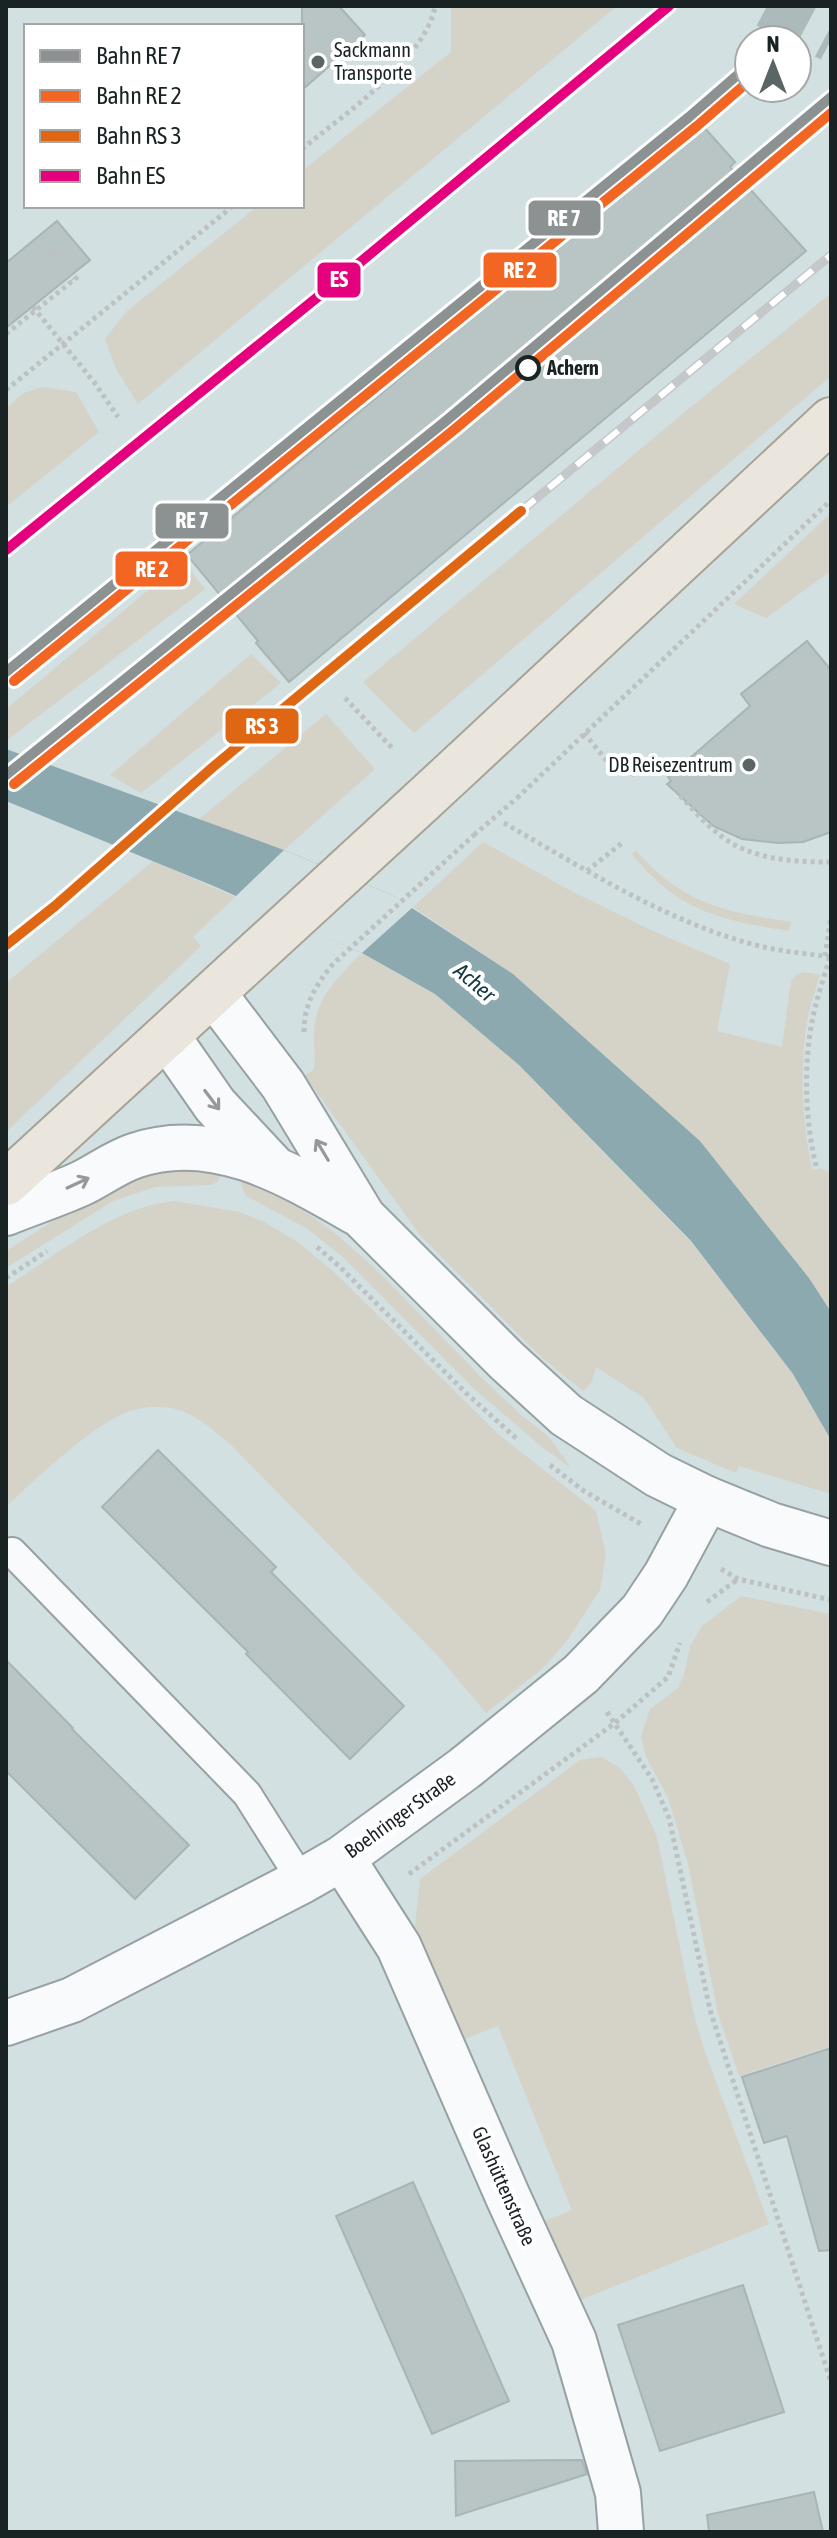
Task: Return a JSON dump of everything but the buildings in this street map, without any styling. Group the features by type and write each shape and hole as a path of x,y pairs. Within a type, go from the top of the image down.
{"main road":[{"path":"6,1183 343,875 831,420"}],"street":[{"path":"214,994 283,1085 363,1217 507,1361 566,1415 658,1475 707,1499 771,1525 831,1543"},
{"path":"167,1036 215,1105 272,1166"},
{"path":"6,1213 81,1183 136,1155 161,1149 211,1150 272,1166 363,1217"},
{"name":"Boehringer Straße","path":"6,2023 72,2000 302,1881 342,1858 465,1768 581,1674 642,1611 707,1499"},
{"name":"Glashüttenstraße","path":"342,1858 399,1947 574,2341 618,2493 621,2532"}],"lane":[{"path":"12,1552 247,1794 302,1881"}],"path":[{"path":"304,147 405,62 433,16 435,6"},
{"path":"6,390 231,208"},
{"path":"6,292 12,282 58,249"},
{"path":"52,254 73,280"},
{"path":"6,334 80,275"},
{"path":"34,309 94,382 118,417"},
{"path":"304,1039 307,1004 317,984 333,964 517,798 831,500"},
{"path":"345,698 394,750"},
{"path":"584,733 611,766 636,775 655,767"},
{"path":"680,796 722,837 743,849 772,858 831,862"},
{"path":"504,823 587,871 705,929 764,948 828,957"},
{"path":"587,871 622,843"},
{"path":"816,1166 810,1141 808,1049 828,957 831,917"},
{"path":"315,1246 339,1266 466,1393 519,1440"},
{"path":"6,1278 49,1249"},
{"path":"549,1464 584,1491 738,1579 831,1600"},
{"path":"581,1674 652,1779 669,1818 710,2010 831,2382"}],"shaded area":[{"path":"451,6 617,6 138,404 116,369 105,339 127,311 256,208 304,208 304,169 451,52"},
{"path":"831,293 831,376 414,733 363,682 675,420"},
{"path":"42,387 76,392 99,432 6,507 6,408 24,393"},
{"path":"831,513 831,571 766,618 734,604"},
{"path":"183,561 205,589 6,741 6,709"},
{"path":"251,654 281,683 141,793 110,775"},
{"path":"326,714 375,769 284,850 198,820"},
{"path":"483,842 573,892 730,964 717,1031 782,1047 791,981 804,972 820,975 805,1035 803,1093 812,1170 820,1168 831,1173 831,1312 809,1278 700,1141 513,974 413,907"},
{"path":"636,851 653,869 688,894 725,909 791,922 789,931 721,917 683,901 649,873 632,854"},
{"path":"153,861 235,897 193,937 201,946 6,1132 6,983"},
{"path":"362,953 435,994 519,1065 691,1242 793,1374 831,1440 831,1494 739,1466 736,1473 677,1448 644,1398 596,1367 592,1382 583,1391 539,1355 420,1235 305,1076 314,1069 314,1031 324,997"},
{"path":"182,1169 221,1174 212,1185 155,1187 113,1201 6,1268 6,1251 98,1192 152,1170"},
{"path":"242,1180 295,1204 335,1233 379,1272 480,1376 549,1437 571,1468 472,1387 345,1259 308,1229 246,1196"},
{"path":"175,1201 239,1212 264,1222 299,1243 334,1272 497,1433 596,1511 606,1554 600,1590 566,1642 542,1669 486,1713 440,1658 233,1447 189,1414 170,1408 147,1407 113,1418 64,1454 6,1507 6,1287 108,1222 130,1212"},
{"path":"741,1596 831,1614 831,2046 739,2076 718,2014 688,1864 668,1797 646,1757 641,1737 650,1709 678,1688 690,1646 702,1626"},
{"path":"601,1757 620,1768 634,1786 657,1837 694,2015 769,2224 573,2303 540,2223 572,2210 498,2026 465,2039 415,1926 420,1879 580,1760"}],"water":[{"name":"Acher","path":"6,749 284,850 392,895 513,974 700,1141 809,1278 831,1312 831,1440 793,1374 691,1241 519,1065 435,994 362,953 216,887 6,801"}],"pier":[{"path":"284,850 392,895 413,907 362,953 235,897"}],"tunnel":[{"path":"767,6 831,40"}],"railway":[{"path":"521,511 831,255"}],"transit line":[{"path":"6,672 733,79"},
{"path":"14,681 733,95"},
{"path":"6,775 447,420 831,97"},
{"path":"14,784 455,429 831,113"},
{"path":"6,945 213,767 521,511"}],"rail line":[{"name":"ES","path":"6,550 669,6"}],"place":[{"name":"Sackmann Transporte","path":"318,62"},
{"name":"Achern","path":"528,368"},
{"name":"DB Reisezentrum","path":"749,765"}]}
